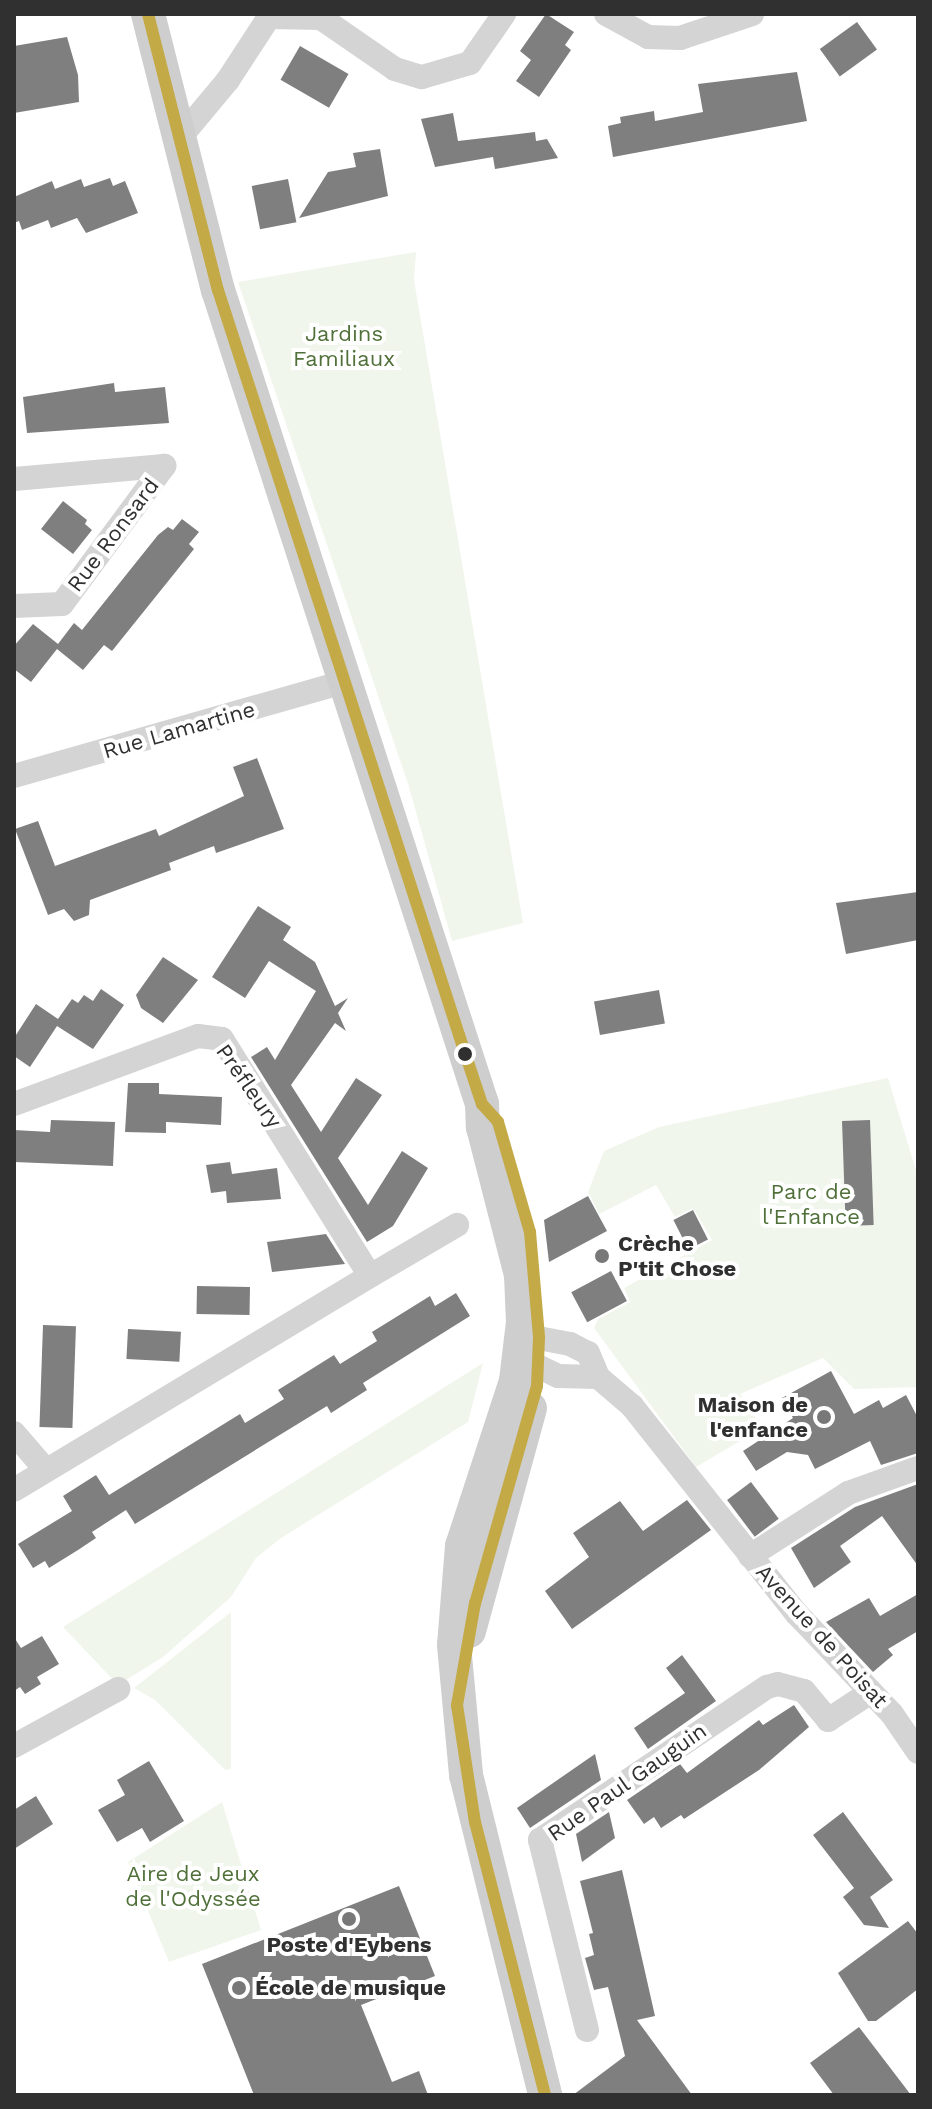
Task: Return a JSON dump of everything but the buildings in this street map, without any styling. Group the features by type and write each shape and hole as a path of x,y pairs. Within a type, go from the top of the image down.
{"main road":[{"path":"148,14 218,290 482,1104 483,1127 521,1275 530,1349 479,1485 458,1565 457,1684 461,1747 475,1822 545,2095"}],"street":[{"path":"178,140 228,80 269,17 321,18 395,69 422,77 470,63 504,14"},
{"path":"606,14 648,37 680,38 752,14"},
{"name":"Rue Ronsard","path":"14,479 164,466 62,604 14,606"},
{"name":"Rue Lamartine","path":"14,776 344,682"},
{"name":"Préfleury","path":"14,1104 198,1036 222,1039 370,1276"},
{"path":"14,1490 44,1468 457,1225"},
{"path":"530,1349 558,1376 598,1377"},
{"name":"Avenue de Poisat","path":"530,1349 588,1353 598,1377 632,1406 828,1650 871,1692 916,1746"},
{"path":"14,1433 44,1468"},
{"path":"750,1556 848,1493 918,1468"},
{"name":"Rue Paul Gauguin","path":"587,2030 540,1840 767,1687 778,1684 804,1691 828,1720 871,1692"},
{"path":"14,1746 118,1689"}],"green space":[{"name":"Jardins Familiaux","path":"416,252 414,280 523,923 452,941 409,787 238,282"},
{"name":"Parc de l'Enfance","path":"888,1078 918,1177 918,1387 854,1389 823,1358 740,1394 762,1428 696,1467 594,1328 598,1319 630,1302 624,1288 712,1240 693,1208 675,1217 656,1185 599,1214 588,1192 604,1151 659,1127"},
{"path":"483,1363 468,1422 281,1538 256,1558 231,1597 163,1657 118,1685 63,1627"},
{"path":"231,1612 231,1769 225,1770 155,1700 134,1688"},
{"name":"Aire de Jeux de l'Odyssée","path":"222,1802 261,1930 169,1962 128,1862"}],"transit line":[{"path":"148,14 218,290 459,1035 482,1104 498,1122 530,1232 539,1338 537,1386 475,1603 457,1705 475,1822 545,2095"}],"place":[{"name":"Crèche P'tit Chose","path":"602,1256"},
{"name":"Maison de l'enfance","path":"824,1417"},
{"name":"Poste d'Eybens","path":"349,1919"},
{"name":"École de musique","path":"239,1988"}]}
